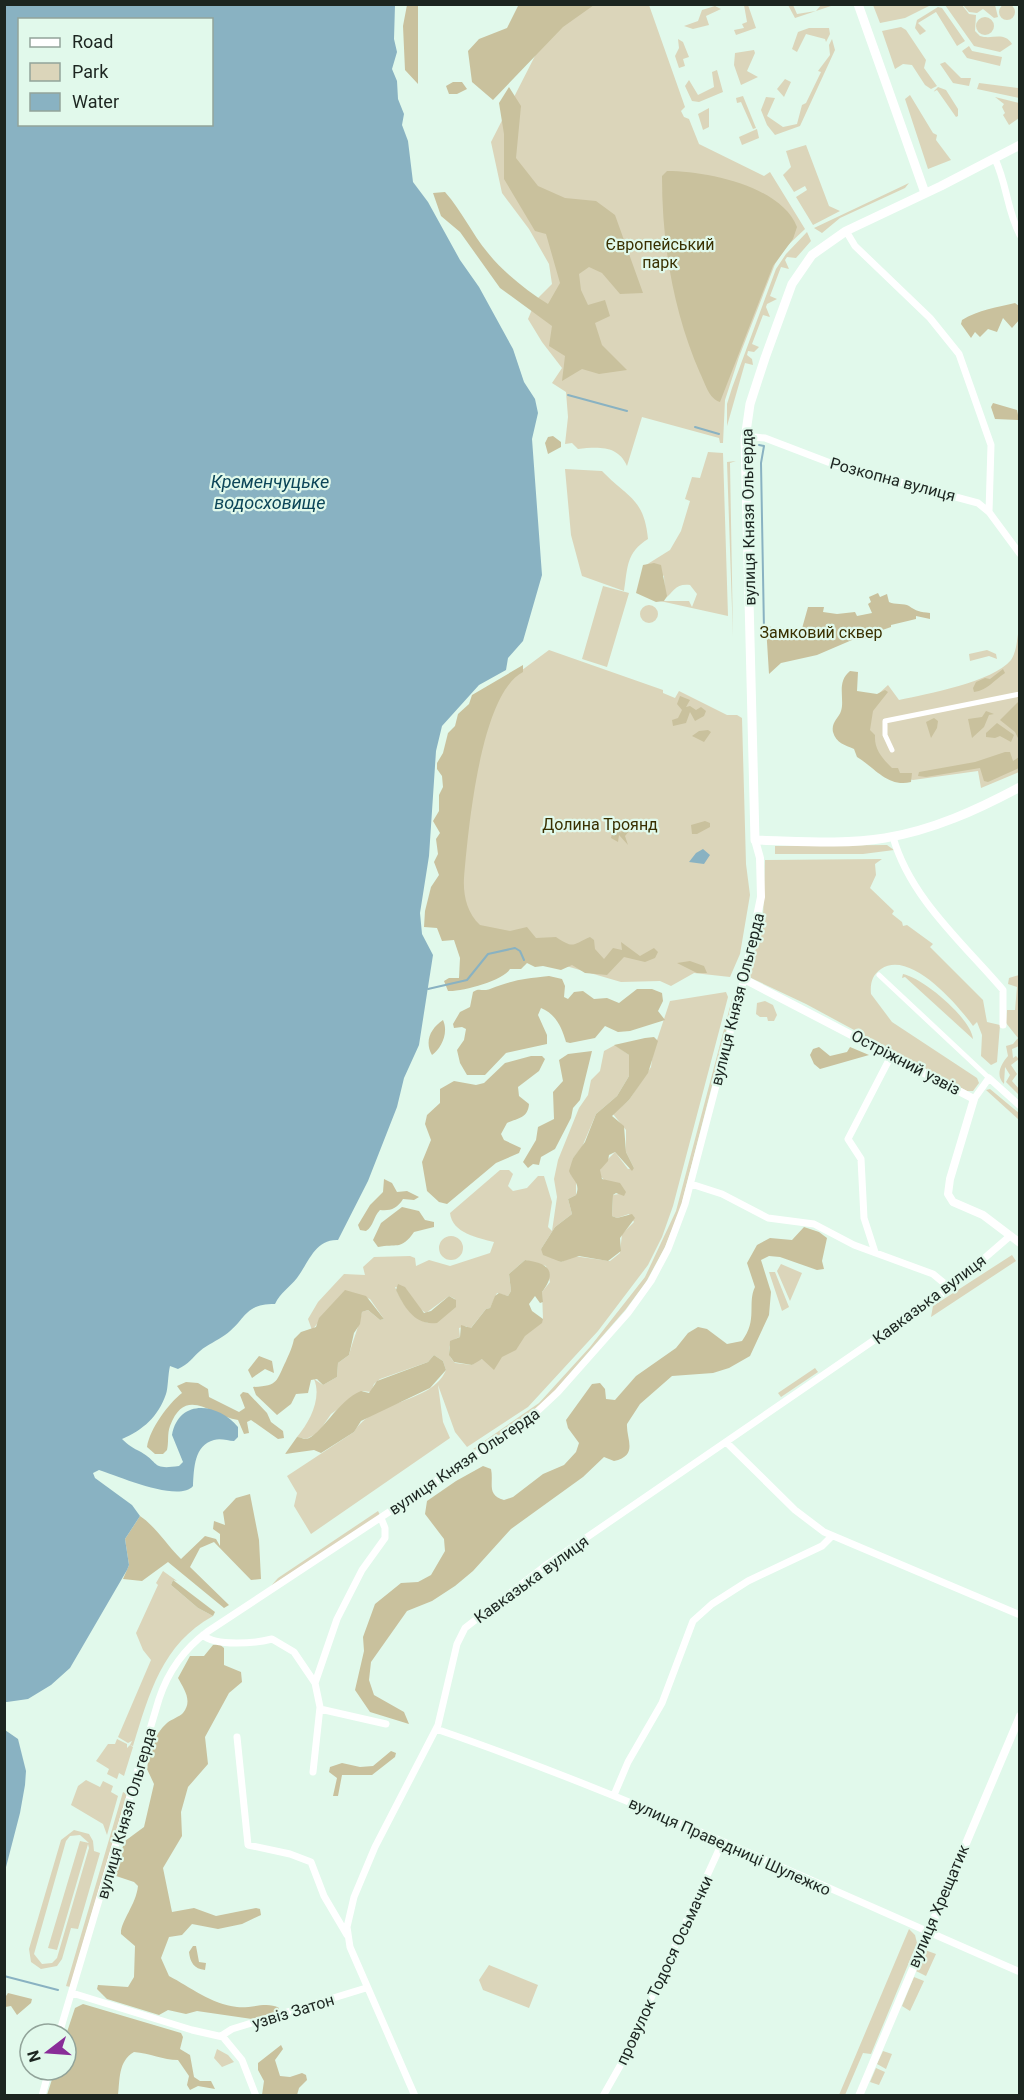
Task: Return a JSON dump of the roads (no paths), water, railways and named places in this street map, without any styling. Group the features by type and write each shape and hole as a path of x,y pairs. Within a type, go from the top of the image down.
{"main road":[{"path":"858,4 925,194"},
{"name":"вулиця Князя Ольгерда","path":"755,840 745,436 754,391 792,284 812,255 846,231 925,194 1020,145"},
{"path":"755,840 859,840 893,837 962,816 1020,787"}],"street":[{"path":"995,159 1005,183 1012,221 1020,235"},
{"path":"846,231 855,246 930,318 959,354 991,445 992,502 989,512"},
{"name":"Розкопна вулиця","path":"745,436 765,438 833,464 981,504 1020,554"},
{"path":"892,750 886,738 885,721 1020,694"},
{"path":"893,837 909,876 924,898 1005,992 1003,1025"},
{"name":"вулиця Князя Ольгерда","path":"63,2022 162,1690 178,1660 202,1635 519,1427 558,1392 624,1318 651,1281 675,1235 691,1184 744,979 761,897 760,858 755,840"},
{"path":"879,975 1020,1106"},
{"name":"Остріжний узвіз","path":"744,979 975,1099 950,1179 948,1194 955,1204 983,1215 1010,1236"},
{"path":"875,1252 864,1218 862,1163 858,1150 848,1139 892,1054"},
{"path":"975,1099 989,1078"},
{"path":"691,1184 722,1194 768,1218 814,1224 942,1280 950,1288"},
{"path":"1010,1236 1020,1243"},
{"name":"Кавказька вулиця","path":"415,2096 366,1988 347,1935 349,1911 375,1847 436,1729 457,1644 465,1628 544,1566 950,1288 1010,1236"},
{"path":"726,1442 795,1510 832,1536 1020,1615"},
{"name":"вулиця Князя Ольгерда","path":"315,1683 337,1619 364,1568 385,1538 386,1528 381,1518"},
{"path":"614,1795 632,1754 662,1703 693,1621 739,1586 822,1546 832,1536"},
{"path":"202,1635 209,1640 240,1643 272,1639 294,1652 315,1683 320,1709 315,1732 313,1772"},
{"path":"320,1709 386,1724"},
{"name":"вулиця Хрещатик","path":"859,2096 1020,1716"},
{"name":"вулиця Праведниці Шулежко","path":"436,1729 542,1766 614,1795 1020,1972"},
{"path":"237,1737 248,1845 290,1854 311,1862 331,1909 347,1935"},
{"name":"провулок Тодося Осьмачки","path":"603,2096 620,2066 722,1843"},
{"path":"331,1909 349,1911"},
{"name":"узвіз Затон","path":"221,2036 232,2029 366,1988"},
{"path":"72,1994 190,2030 221,2036 239,2054 256,2096"}],"water":[{"name":"Кременчуцьке водосховище","path":"5,4 395,5 394,39 397,52 392,69 397,81 398,99 404,114 402,125 408,141 413,182 428,202 460,260 479,287 513,349 524,382 535,399 538,413 532,439 542,575 523,641 508,658 506,670 479,685 442,726 436,751 429,856 420,913 422,934 433,955 419,1045 404,1078 397,1107 368,1181 338,1240 318,1247 297,1278 275,1304 251,1310 232,1329 185,1365 178,1369 170,1366 167,1392 159,1409 143,1427 122,1439 157,1465 179,1466 183,1462 172,1435 182,1415 200,1408 210,1409 230,1419 238,1427 238,1437 234,1441 214,1440 202,1447 196,1458 193,1486 175,1492 148,1487 99,1470 93,1473 95,1478 132,1505 140,1516 125,1539 129,1565 70,1668 51,1685 28,1699 4,1702"},
{"path":"703,849 710,855 704,864 689,862 696,853"},
{"path":"5,1730 18,1739 26,1771 20,1813 5,1871"}],"waterway":[{"path":"568,395 627,411"},
{"path":"695,427 719,434"},
{"path":"759,445 764,446 761,463 764,630"},
{"path":"428,989 467,980 488,954 515,948 520,951 524,960"},
{"path":"4,1976 58,1990"}],"park label":[{"name":"Європейський парк","path":"660,253"},
{"name":"Замковий сквер","path":"821,632"},
{"name":"Долина Троянд","path":"600,824"}]}
